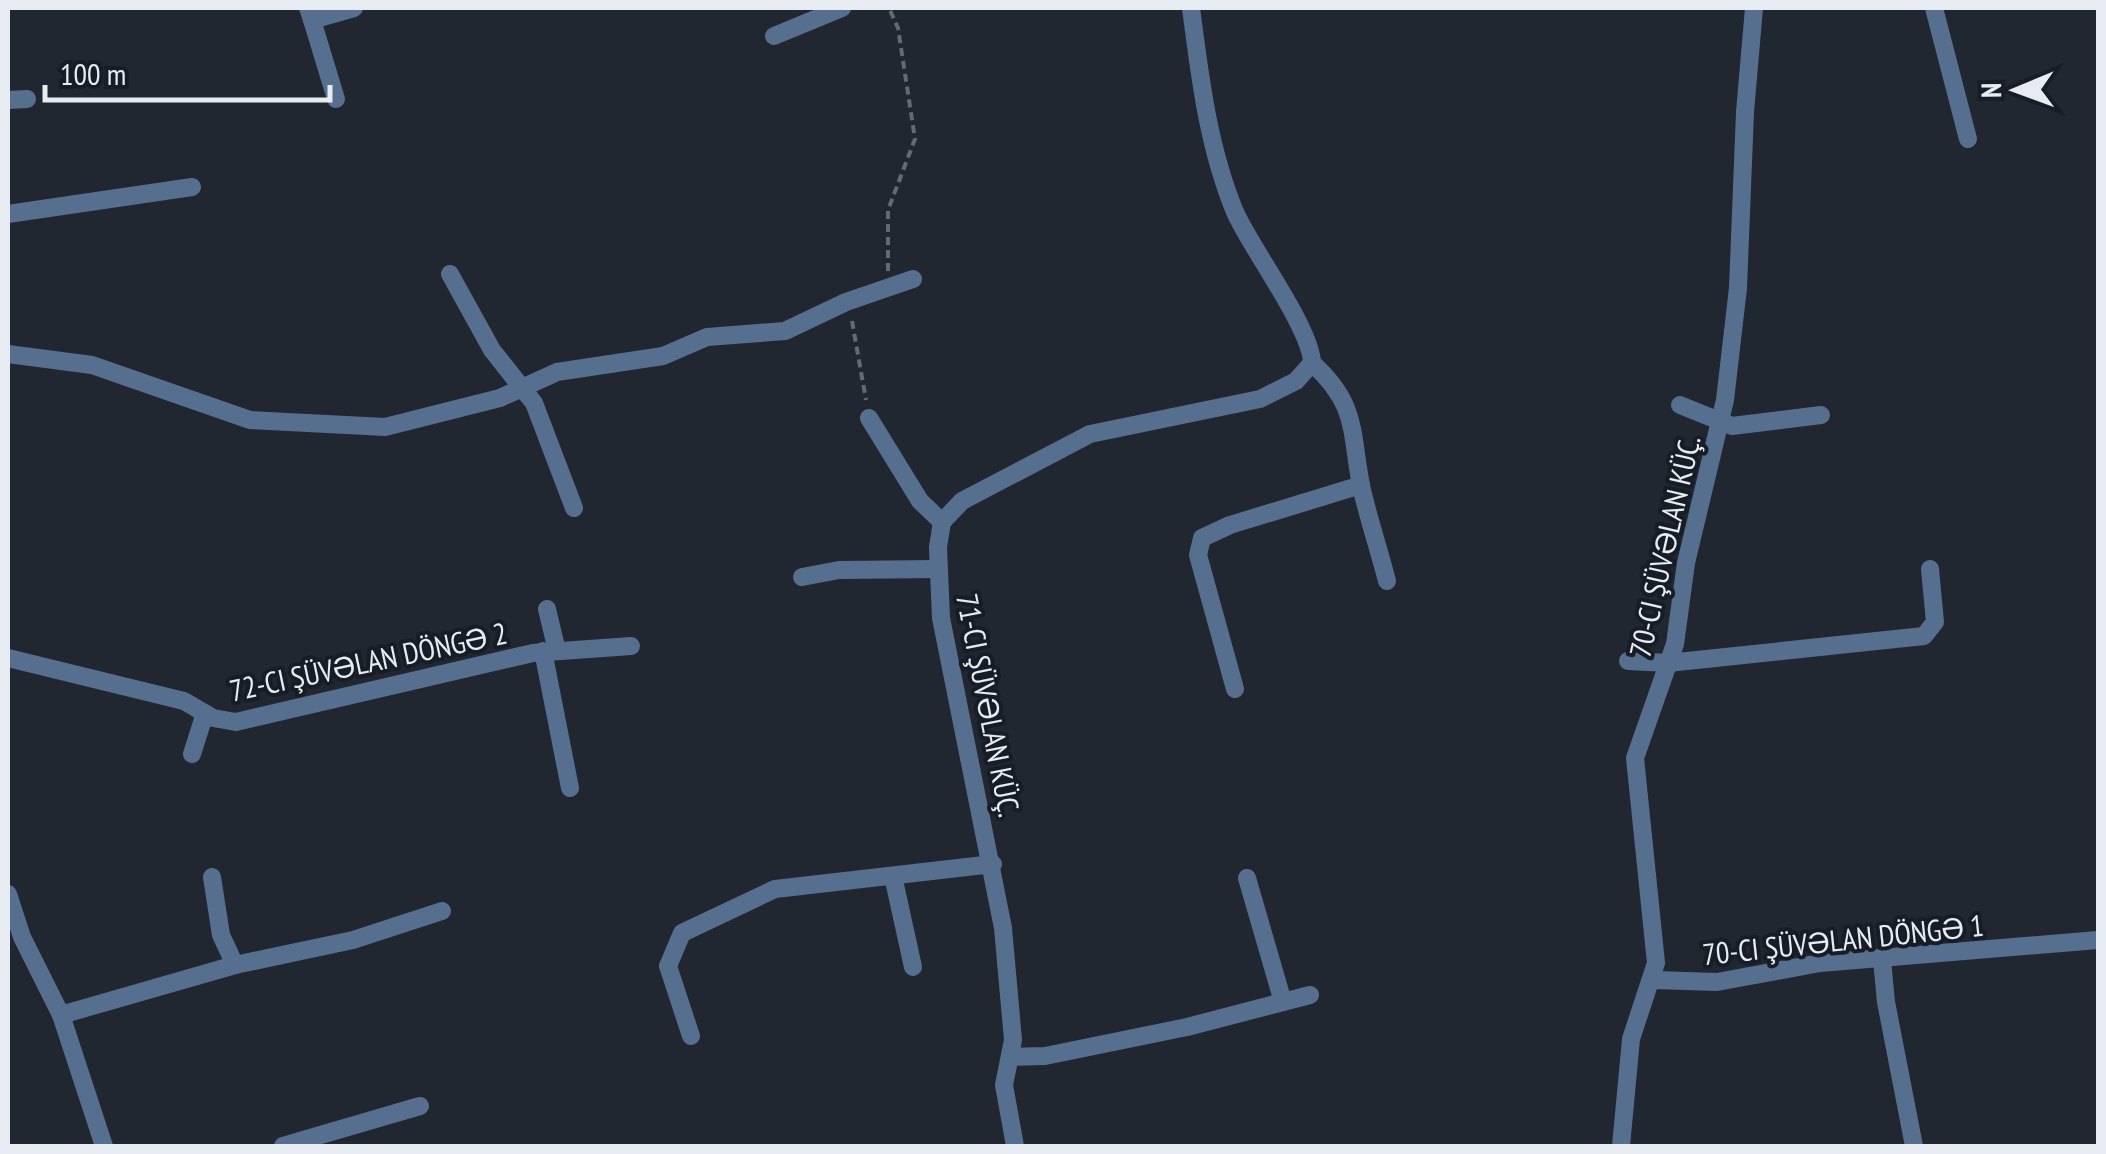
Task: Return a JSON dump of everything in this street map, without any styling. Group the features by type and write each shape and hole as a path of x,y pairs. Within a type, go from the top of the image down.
{"street":[{"path":"336,99 310,14 354,8"},
{"path":"774,36 842,8"},
{"path":"1191,8 1219,166 1247,237 1306,340 1312,364 1342,398 1359,450 1361,485 1387,580"},
{"name":"70-CI ŞÜVƏLAN KÜÇ.","path":"1620,1146 1631,1039 1654,980 1657,941 1634,772 1652,700 1668,663 1701,492 1720,423 1738,288 1745,112 1754,8"},
{"path":"1934,8 1968,139"},
{"path":"8,214 192,187"},
{"path":"450,274 492,350 544,424 574,508"},
{"path":"8,354 78,362 250,420 301,426 385,427 521,388 542,376 663,356 707,337 785,331 846,302 913,279"},
{"path":"869,418 920,502 942,522 962,501 1090,434 1260,399 1296,381 1312,364"},
{"path":"1680,406 1720,423 1747,426 1820,415"},
{"path":"1235,689 1198,555 1202,538 1250,518 1361,485"},
{"name":"71-CI ŞÜVƏLAN KÜÇ.","path":"942,522 938,569 941,618 1002,928 1011,1058 1004,1085 1015,1146"},
{"path":"802,576 839,570 938,569"},
{"path":"1628,661 1668,663 1924,636 1935,622 1930,570"},
{"path":"546,609 570,788"},
{"name":"72-CI ŞÜVƏLAN DÖNGƏ 2","path":"8,658 184,701 223,722 236,722 550,651 632,646"},
{"path":"192,754 204,713"},
{"path":"690,1036 668,966 682,932 775,889 992,864"},
{"path":"212,876 221,935 234,965"},
{"path":"894,876 913,967"},
{"path":"1247,878 1283,1002"},
{"path":"8,894 22,938 61,1015 104,1146"},
{"path":"61,1015 234,965 311,952 442,910"},
{"name":"70-CI ŞÜVƏLAN DÖNGƏ 1","path":"1654,980 1717,982 1820,963 2098,940"},
{"path":"1882,960 1886,1002 1914,1146"},
{"path":"1011,1058 1045,1056 1310,995"},
{"path":"283,1146 420,1106"}],"path":[{"path":"889,8 898,28 915,139 888,210 887,269 892,286"},
{"path":"846,302 869,418"}]}
